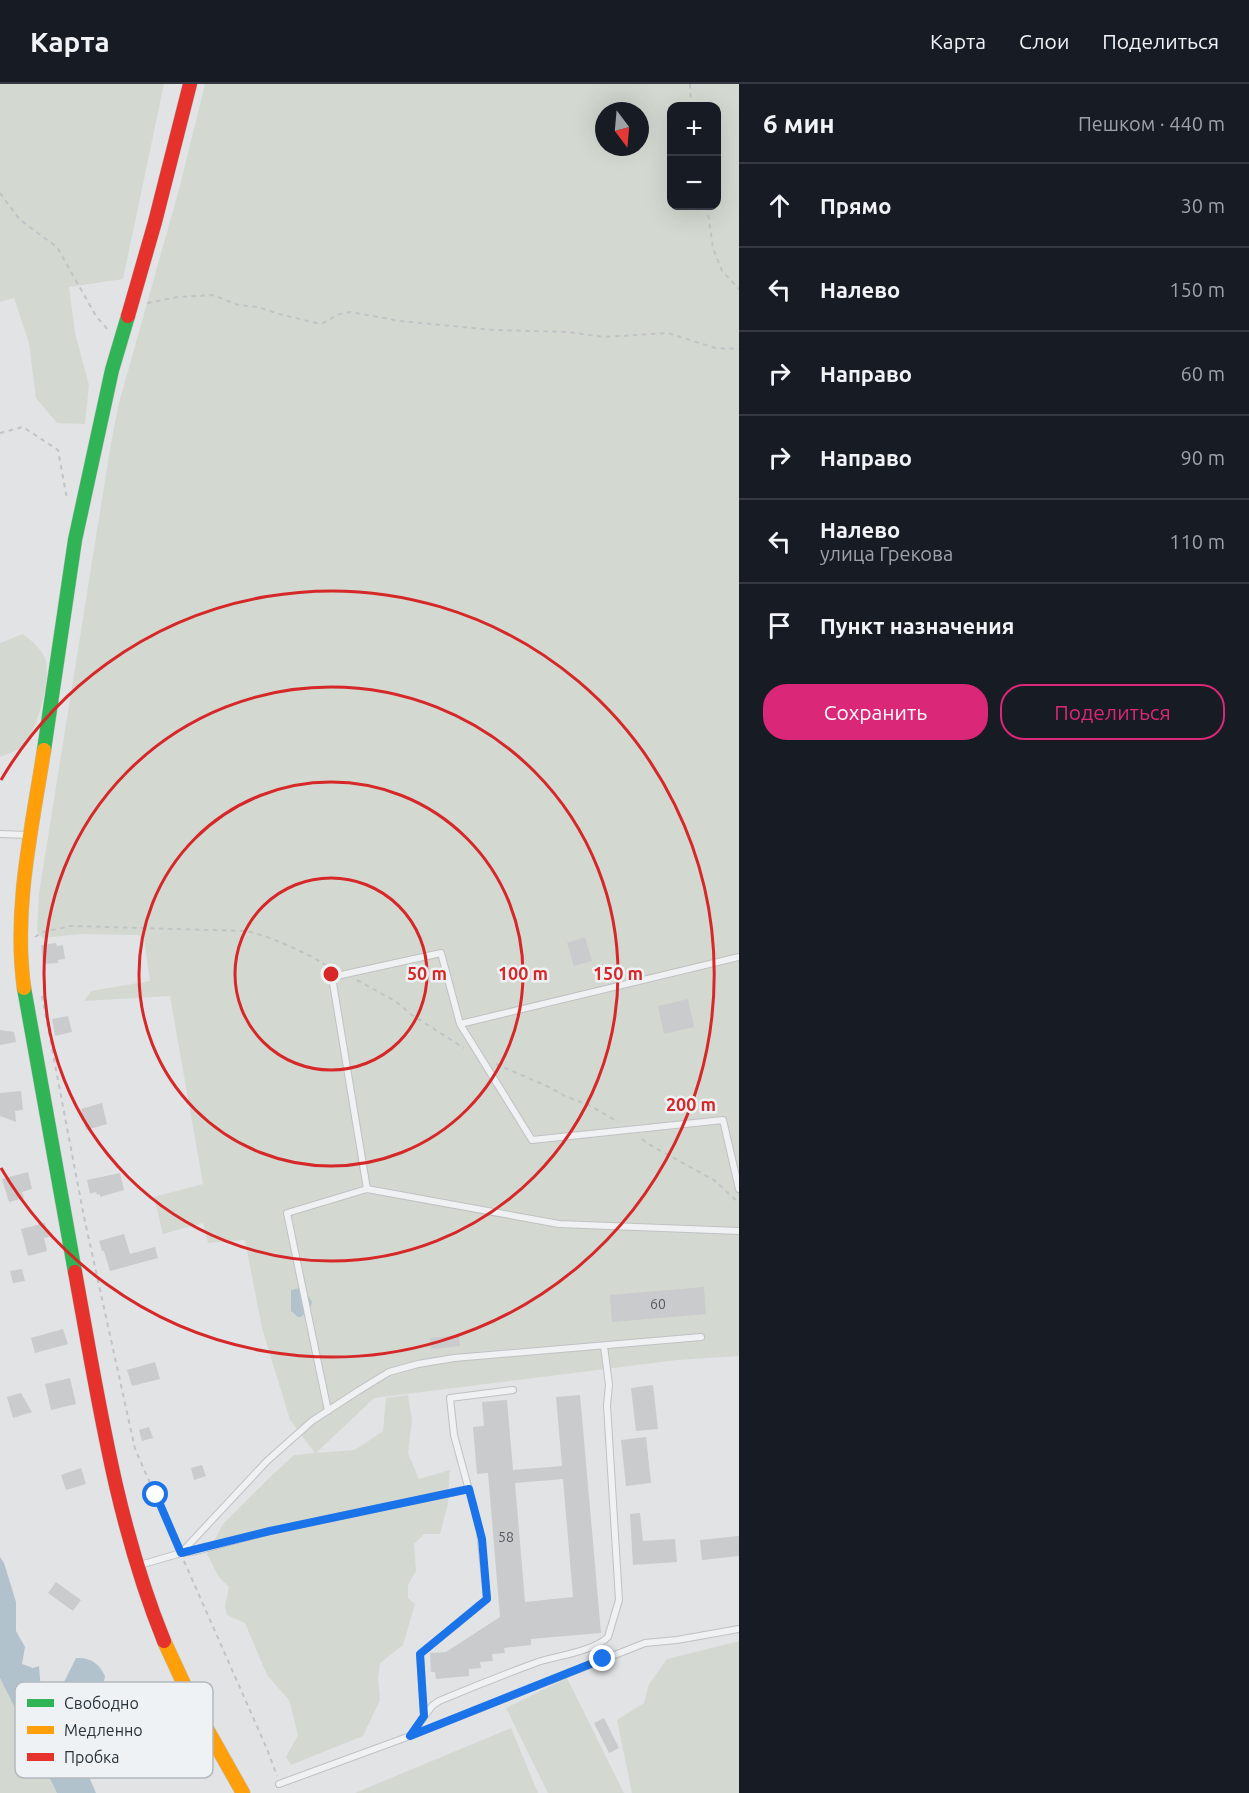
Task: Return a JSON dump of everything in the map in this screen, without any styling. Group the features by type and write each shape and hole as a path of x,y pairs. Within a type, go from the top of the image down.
{"main road":[{"path":"181,1682 136,1566 114,1484 22,973 20,942 22,899 75,540 112,370 164,190 190,84"},
{"path":"213,1740 243,1793"}],"lane":[{"path":"0,834 31,835"},
{"path":"367,1189 332,977 441,953 460,1024 532,1140 723,1120 739,1189"},
{"path":"460,1024 739,957"},
{"path":"328,1411 287,1213 367,1189 559,1224 739,1232"},
{"path":"181,1553 267,1461 312,1421 389,1372 454,1358 701,1337"},
{"path":"410,1736 432,1706 439,1701 503,1675 586,1648 608,1637 619,1600 607,1405 609,1385 604,1346"},
{"path":"424,1716 420,1654 487,1599 482,1539 453,1430 450,1398 513,1390"},
{"path":"136,1566 270,1531 469,1489"},
{"path":"279,1784 410,1736 645,1643 739,1629"}],"path":[{"path":"690,84 691,102"},
{"path":"0,193 20,220 57,248 96,316 114,338"},
{"path":"708,210 713,248 722,271 739,289"},
{"path":"133,302 147,303 178,297 213,296 238,305 258,307 316,323 351,312 400,321 494,330 568,332 604,337 668,333 715,348 739,349"},
{"path":"0,433 23,427 58,450 68,507"},
{"path":"34,938 43,932 70,926 247,931 269,938 324,965 334,967"},
{"path":"355,979 395,1001 412,1015 469,1051"},
{"path":"40,986 84,1217 135,1449 267,1749 279,1784"},
{"path":"494,1063 591,1106 619,1122"},
{"path":"636,1133 650,1145 714,1180 739,1203"}],"shaded area":[{"path":"0,84 164,84 123,279 69,287 75,333 89,385 85,424 57,423 36,398 29,343 14,298 0,302"},
{"path":"205,84 739,84 739,1356 677,1360 374,1398 316,1453 355,1450 383,1431 386,1398 408,1395 412,1420 408,1453 419,1479 450,1470 448,1503 440,1534 424,1534 414,1544 416,1571 408,1585 408,1598 415,1604 403,1645 380,1663 378,1678 380,1700 363,1736 291,1765 286,1757 298,1735 289,1700 267,1675 245,1623 227,1615 225,1606 229,1587 219,1577 207,1554 223,1524 269,1478 294,1455 315,1453 290,1420 262,1328 245,1240 208,1243 203,1223 163,1234 154,1197 203,1184 170,996 84,1001 91,991 150,981 144,939 138,935 80,934 43,938 37,931 39,893 119,403 181,182"},
{"path":"23,634 36,645 45,658 47,677 45,689 30,737 20,748 0,757 0,643"},
{"path":"739,1641 739,1793 632,1793 617,1720 644,1703 649,1684 667,1659"},
{"path":"0,1678 15,1708 15,1778 50,1778 57,1793 0,1793"},
{"path":"567,1678 624,1793 548,1793 506,1708"},
{"path":"511,1728 538,1793 355,1793"}],"water":[{"path":"303,1288 312,1302 310,1308 301,1317 291,1311 291,1290"},
{"path":"0,1557 16,1602 16,1631 25,1647 22,1664 33,1668 39,1666 40,1682 15,1682 15,1708 0,1678"},
{"path":"76,1658 94,1662 105,1676 104,1682 64,1682"},
{"path":"50,1778 90,1778 96,1793 57,1793"}],"building":[{"path":"585,937 592,961 574,966 567,943"},
{"path":"56,943 57,946 63,945 65,959 58,960 58,963 43,964 41,945"},
{"path":"688,999 694,1027 664,1034 658,1006"},
{"path":"68,1016 72,1032 55,1036 52,1019"},
{"path":"0,1030 14,1032 16,1042 0,1045"},
{"path":"21,1091 23,1110 15,1111 16,1122 0,1116 0,1093"},
{"path":"102,1103 107,1124 86,1130 81,1109"},
{"path":"28,1172 32,1189 22,1192 24,1198 9,1202 2,1179"},
{"path":"120,1173 124,1190 100,1197 100,1194 97,1195 96,1192 90,1194 87,1180"},
{"path":"45,1223 49,1237 44,1238 47,1251 28,1256 21,1229"},
{"path":"124,1234 130,1254 155,1247 158,1258 110,1271 99,1241"},
{"path":"22,1269 25,1281 13,1283 10,1271"},
{"path":"704,1287 706,1314 612,1322 610,1295"},
{"path":"63,1329 68,1344 35,1353 31,1338"},
{"path":"459,1335 460,1346 431,1349 430,1338"},
{"path":"155,1362 160,1379 132,1386 127,1370"},
{"path":"70,1378 76,1404 51,1410 45,1384"},
{"path":"653,1385 658,1429 636,1431 631,1388"},
{"path":"21,1393 32,1412 13,1418 7,1397"},
{"path":"580,1395 601,1633 531,1639 531,1645 504,1648 505,1653 492,1654 493,1661 480,1662 481,1668 469,1669 469,1676 436,1679 435,1672 431,1672 430,1653 446,1652 500,1617 488,1473 477,1474 473,1427 484,1426 482,1402 507,1400 513,1470 562,1466 556,1397","holes":["563,1479 573,1597 525,1602 515,1483"]},
{"path":"149,1427 153,1438 142,1441 139,1430"},
{"path":"646,1437 651,1483 626,1486 621,1440"},
{"path":"202,1465 206,1476 194,1480 191,1468"},
{"path":"81,1468 86,1484 66,1490 61,1475"},
{"path":"640,1513 643,1541 675,1539 677,1562 633,1565 630,1514"},
{"path":"739,1536 739,1556 702,1560 700,1540"},
{"path":"56,1582 81,1600 73,1611 48,1593"},
{"path":"604,1718 619,1748 609,1753 594,1723"}],"traffic: fast":[{"path":"44,750 75,540 112,370 128,316"},
{"path":"24,988 75,1272"}],"traffic: slow":[{"path":"24,988 21,958 22,899 29,839 44,750"},
{"path":"164,1641 183,1682"},
{"path":"213,1740 243,1793"}],"traffic: jam":[{"path":"128,316 155,222 190,84"},
{"path":"75,1272 110,1459 121,1505 147,1596 164,1641"}],"route":[{"path":"156,1495 181,1553 270,1531 469,1489 482,1539 487,1599 420,1654 424,1716 410,1736 603,1659"}]}
